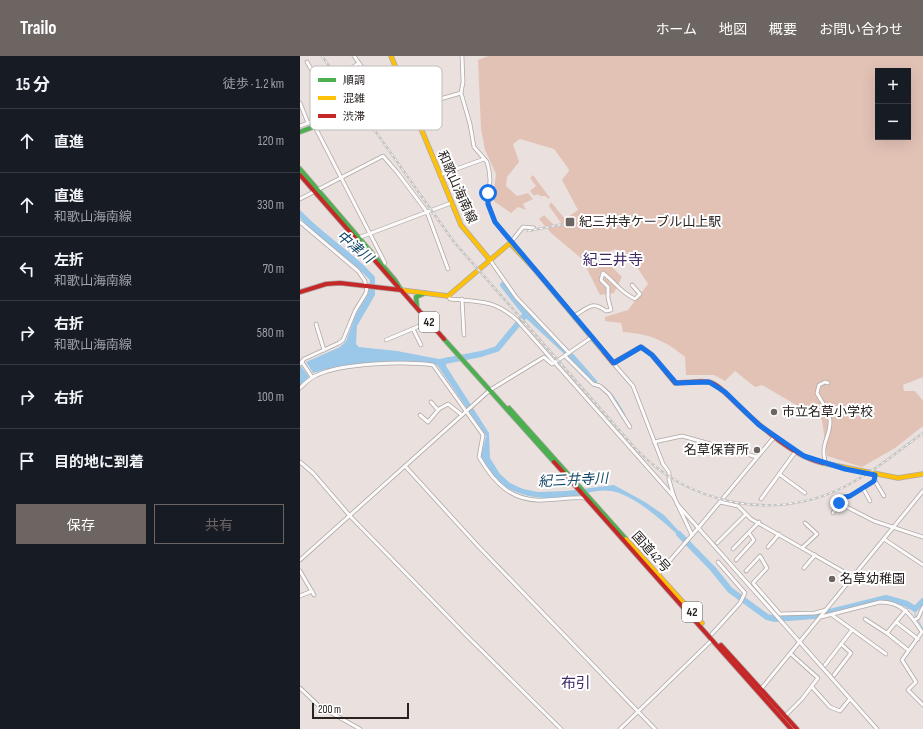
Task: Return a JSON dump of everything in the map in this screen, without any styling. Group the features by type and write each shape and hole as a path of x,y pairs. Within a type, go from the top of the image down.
{"main road":[{"name":"和歌山海南線","path":"391,56 395,66"},
{"path":"300,132 310,128"},
{"name":"和歌山海南線","path":"421,130 461,225 490,260"},
{"path":"300,169 316,191 382,266 401,290"},
{"path":"300,175 316,191"},
{"path":"357,239 384,274 401,290"},
{"path":"300,292 335,283 449,296 511,242 614,363 641,347 652,355 676,383 709,382 718,387 749,417 796,451 813,461 875,475 898,478 923,474"},
{"path":"377,287 387,281 384,274"},
{"name":"国道42号","path":"401,290 656,575 712,640 796,729"},
{"path":"417,309 416,297 425,293"},
{"name":"国道42号","path":"656,575 712,634 791,729"}],"street":[{"path":"354,56 361,66"},
{"path":"462,56 463,82 460,93 470,124 474,147 487,162 490,175 488,204 495,222 511,242 523,227 534,228"},
{"path":"307,62 310,67"},
{"path":"355,66 359,63"},
{"path":"442,98 460,93"},
{"path":"300,103 308,123 300,126"},
{"path":"316,130 385,264 382,266"},
{"path":"300,199 383,156 398,172 427,212 448,269"},
{"path":"440,175 484,159"},
{"path":"357,239 451,202"},
{"path":"300,222 358,271 367,286 366,293 355,311 343,340 304,359 302,363 312,376"},
{"path":"490,260 517,298 569,353"},
{"path":"574,316 594,305 598,305 606,311 611,310 608,298 608,286 601,280 603,273 610,278 620,290 635,299 640,294 632,285"},
{"path":"449,296 462,298 463,300 479,301 496,305 517,320 674,497"},
{"path":"463,300 464,335"},
{"path":"386,340 429,322"},
{"path":"316,324 324,350"},
{"path":"413,328 421,345"},
{"path":"300,560 490,390 544,357 552,364 554,363 592,337"},
{"path":"565,356 593,384 600,386 609,394 630,426"},
{"path":"300,388 312,376 348,366 402,363 433,366 484,437 479,457 500,487 518,496 542,500 586,497"},
{"path":"614,363 632,386 663,464 669,472 669,480 674,497 692,535"},
{"path":"826,464 823,451 830,421 817,393 822,383 828,383"},
{"path":"431,402 438,410"},
{"path":"420,415 428,422 438,410 448,404 462,415"},
{"path":"654,442 682,436 757,457"},
{"path":"656,575 699,527 775,436"},
{"path":"761,499 796,451"},
{"path":"300,462 313,473 350,516 465,634 561,729"},
{"path":"405,466 478,546 655,729"},
{"path":"779,474 805,493"},
{"path":"875,475 874,481 884,496"},
{"path":"833,513 842,498 850,496 874,481"},
{"path":"862,488 870,501"},
{"path":"759,690 801,642 923,491"},
{"path":"720,502 738,506 745,515 853,577"},
{"path":"839,503 874,521 923,537"},
{"path":"677,504 877,729"},
{"path":"717,543 745,515"},
{"path":"733,549 759,522"},
{"path":"802,548 817,534 805,523"},
{"path":"736,560 754,540 750,533"},
{"path":"768,547 779,534"},
{"path":"884,539 923,565"},
{"path":"804,568 814,555"},
{"path":"746,571 760,556 767,568 753,583 780,614 815,613 826,610"},
{"path":"712,634 740,603 745,593 718,562"},
{"path":"300,571 314,595"},
{"path":"300,596 312,590"},
{"path":"821,617 880,602 890,602 906,610 916,619 922,632 902,660 916,682 908,690 923,705"},
{"path":"916,619 922,614 923,607"},
{"path":"887,633 906,610"},
{"path":"832,615 886,654"},
{"path":"865,619 887,633 908,650"},
{"path":"896,622 918,639"},
{"path":"825,664 852,630"},
{"path":"620,729 712,640"},
{"path":"834,675 851,653 841,644"},
{"path":"785,716 802,700 812,687 817,676 791,654"},
{"path":"812,687 830,707 840,711 849,700"},
{"path":"300,688 319,706 360,729"}],"shaded area":[{"path":"488,56 923,56 923,377 903,385 904,391 915,391 923,401 923,426 895,448 862,467 827,456 822,420 762,385 755,387 735,371 725,381 714,375 686,375 685,357 671,346 649,336 623,332 621,323 605,321 605,317 628,310 648,284 631,258 615,249 604,255 607,262 622,277 614,293 600,295 582,259 551,233 539,219 544,215 556,227 561,223 549,206 551,202 565,219 578,210 562,180 569,171 568,168 554,149 520,139 513,144 519,162 507,177 506,186 517,196 528,193 533,199 523,204 526,210 518,207 511,213 495,202 493,199 496,174 485,150 481,129 478,60"},
{"path":"533,175 550,198 549,199 538,194 534,196 530,191 536,186 530,178"}],"water":[{"path":"300,210 375,277 375,295 357,326 356,344 359,347 397,351 439,359 450,357 453,361 446,363 446,366 489,433 490,458 500,474 510,483 523,489 538,492 567,491 614,485 645,502 664,515 686,539 684,540 640,504 630,498 611,491 594,492 565,498 542,498 519,493 509,489 499,482 490,472 481,456 486,436 437,365 416,362 372,362 343,366 313,373 306,362 340,347 346,341 356,314 368,294 370,280 314,233 300,218"},
{"path":"301,366 309,377 300,385 300,367"}],"waterway":[{"path":"503,285 526,314 573,358 594,382"},
{"path":"445,361 481,354 497,349 526,314"},
{"path":"594,382 600,384 609,391 625,415"},
{"name":"紀三井寺川","path":"679,534 713,569 730,590 767,617 775,619 814,616 886,598 907,604 915,609 923,601"},
{"path":"915,609 915,615 923,629"}],"railway":[{"path":"322,56 329,66"},
{"path":"375,130 454,242 635,448 656,467 680,483 705,494 732,502 760,505 788,504 815,498 842,488 884,462 923,433"},
{"path":"528,231 569,223"}],"traffic: fast":[{"path":"300,132 310,128"},
{"path":"300,169 395,280 401,290"},
{"path":"417,307 416,297 425,293"},
{"path":"444,339 554,462"},
{"path":"509,408 626,539"}],"traffic: slow":[{"path":"391,56 395,66"},
{"path":"422,130 461,225 490,260"},
{"path":"401,290 448,296 510,243 536,271 604,352"},
{"path":"823,463 898,478 923,474"},
{"path":"626,539 702,623"}],"traffic: jam":[{"path":"300,175 398,287"},
{"path":"300,292 326,284 340,283 401,290 444,339"},
{"path":"604,352 613,363 641,347 652,355 675,383 701,381 713,384 721,389 778,440 801,455 823,463"},
{"path":"554,462 791,729"},
{"path":"721,645 797,729"}],"place":[{"name":"紀三井寺ケーブル山上駅","path":"570,222"},
{"name":"市立名草小学校","path":"774,412"},
{"name":"名草保育所","path":"757,450"},
{"name":"名草幼稚園","path":"832,579"}],"district":[{"name":"紀三井寺","path":"613,260"},
{"name":"布引","path":"576,683"}],"route":[{"path":"488,193 488,204 493,219 511,242 510,243 536,271 614,363 641,347 652,355 676,383 709,382 718,387 759,425 813,461 875,475 874,481 850,496 842,498 839,503"}],"water label":[{"name":"中津川","path":"355,247"}]}
